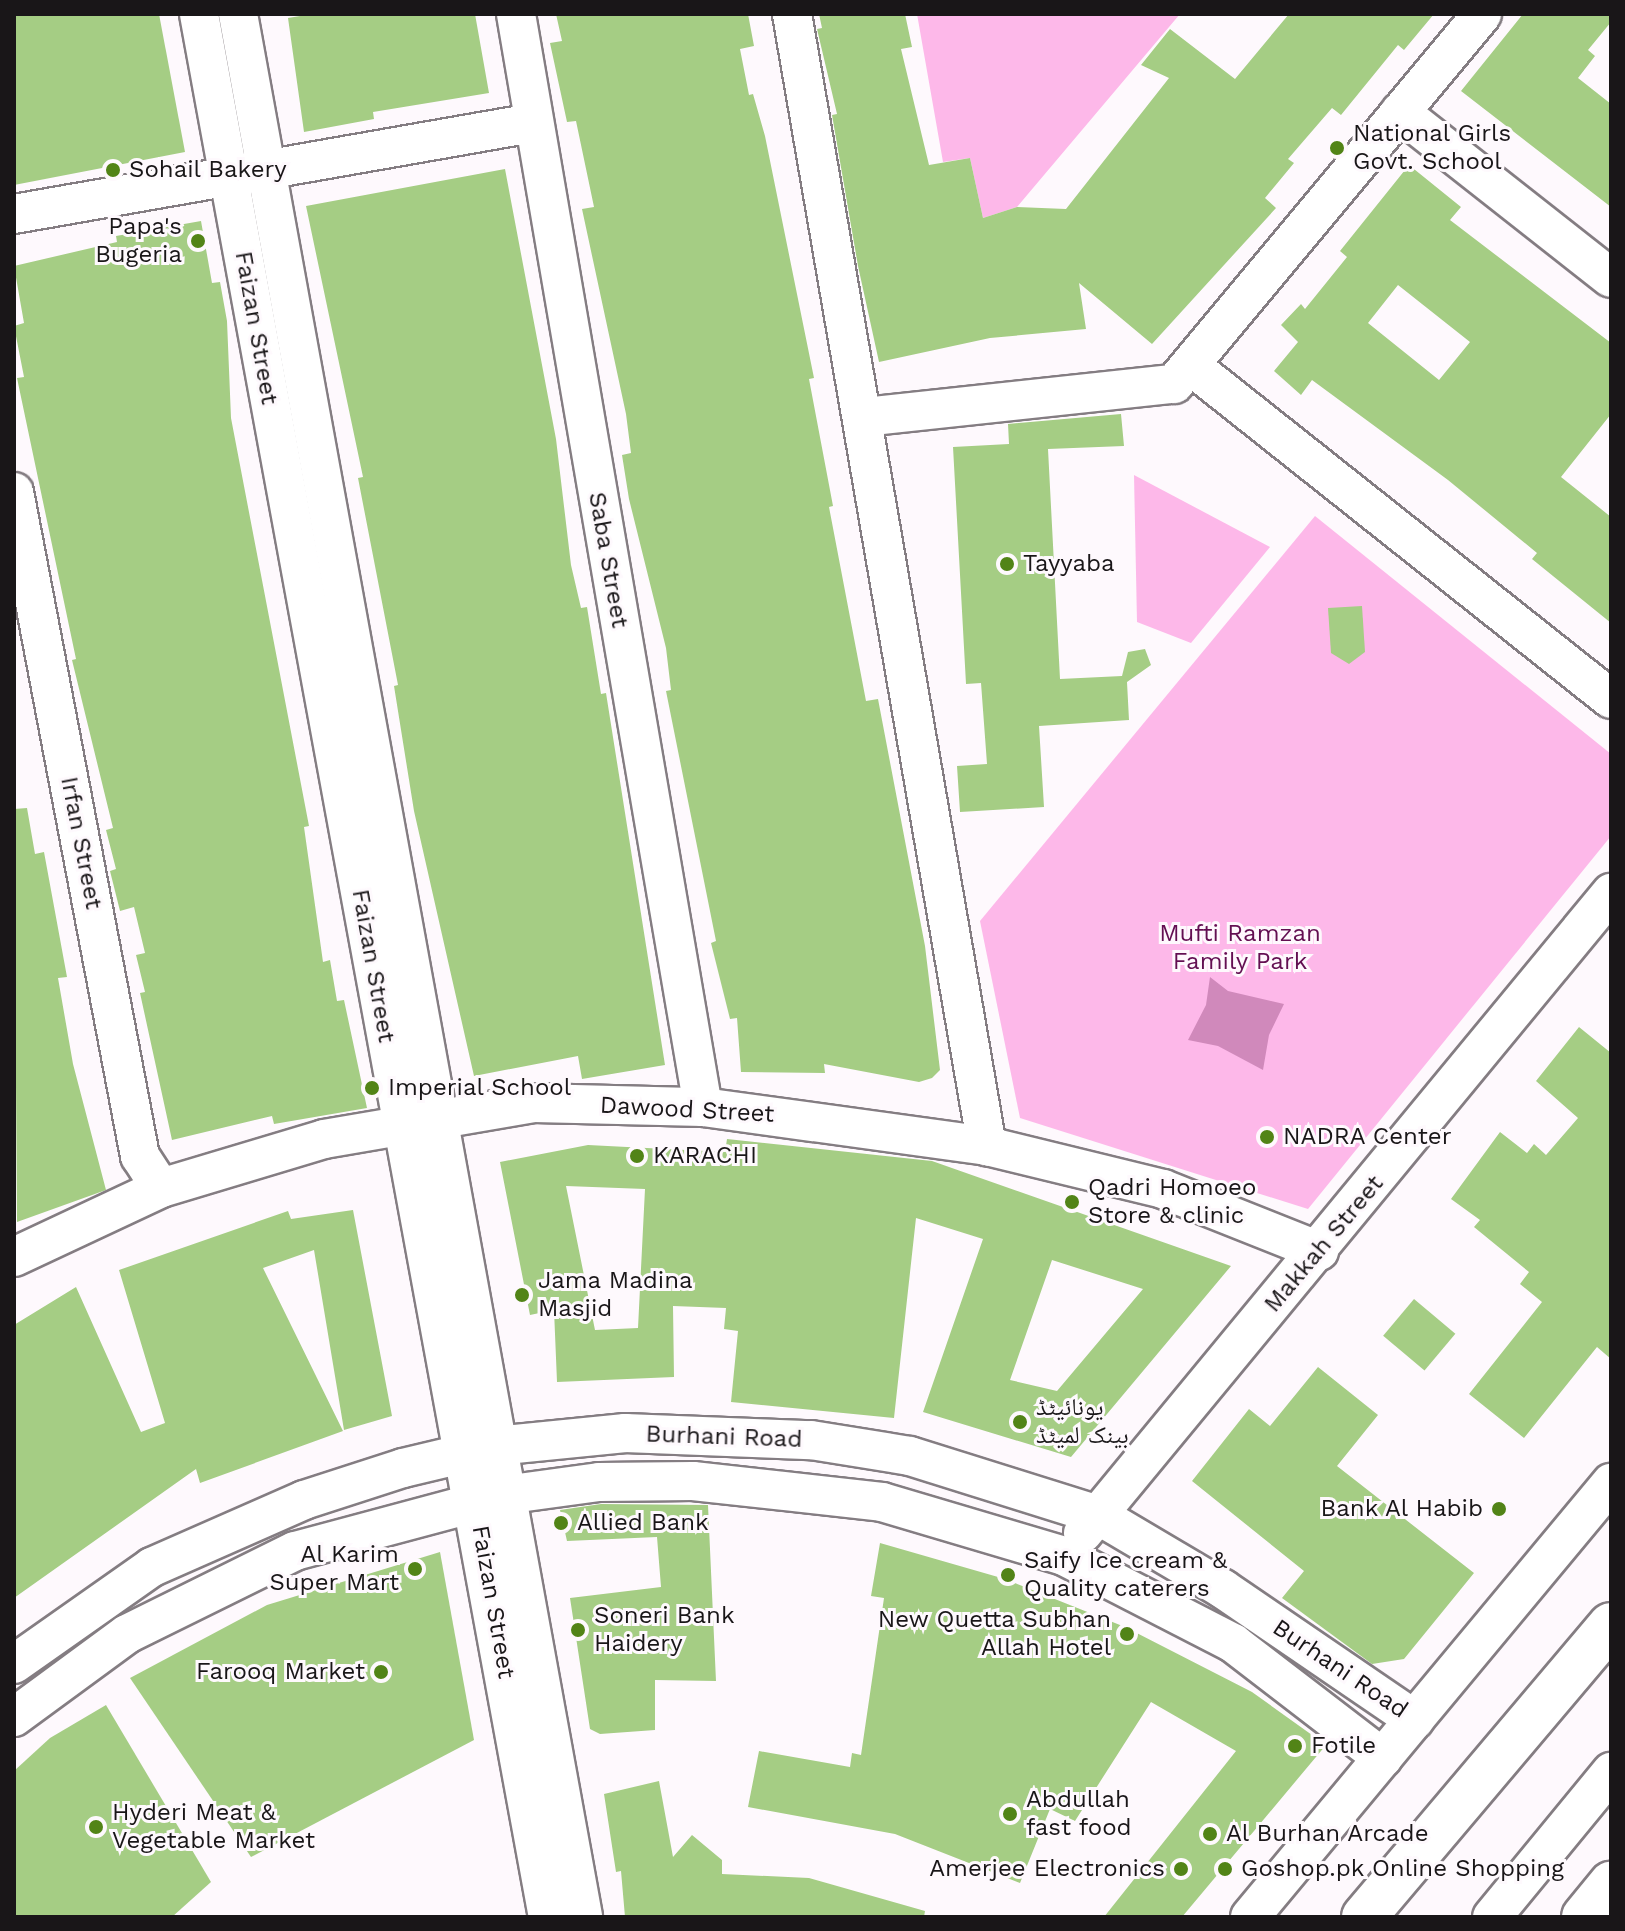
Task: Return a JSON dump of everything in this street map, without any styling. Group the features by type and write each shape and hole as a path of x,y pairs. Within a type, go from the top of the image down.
{"main road":[{"path":"1364,1917 1611,1625"},
{"path":"1584,1917 1611,1884"}],"street":[{"name":"Faizan Street","path":"199,14 403,1125 481,1450 583,1917"},
{"name":"Faizan Street","path":"238,14 441,1118 481,1450"},
{"name":"Saba Street","path":"516,14 532,123 703,1107"},
{"path":"792,14 987,1146"},
{"path":"863,417 1174,384 1482,14"},
{"path":"1400,112 1611,278"},
{"path":"14,214 532,123"},
{"path":"1190,365 1611,699"},
{"name":"Irfan Street","path":"14,492 140,1156 161,1188"},
{"name":"Makkah Street","path":"1064,1556 1319,1251 1611,893"},
{"name":"Dawood Street","path":"14,1257 161,1188 324,1139 534,1103 703,1107 987,1146 1163,1189 1319,1251"},
{"name":"Burhani Road","path":"14,1664 152,1567 304,1500 481,1450 625,1433 811,1440 910,1456 1098,1515 1223,1589 1415,1720"},
{"name":"Burhani Road","path":"14,1717 127,1634 295,1551 490,1498 599,1482 793,1488 882,1502 1064,1556 1233,1643 1383,1758"},
{"path":"1250,1917 1611,1483"},
{"name":"Faizan Street","path":"490,1498 548,1917"},
{"path":"1492,1917 1611,1772"}],"green space":[{"path":"917,14 1180,14 1017,207 983,218 970,158 943,162"},
{"path":"1134,475 1270,547 1191,643 1137,622"},
{"name":"Mufti Ramzan Family Park","path":"1315,516 1611,754 1611,836 1308,1209 1020,1118 980,921"}],"shaded area":[{"path":"1210,977 1228,991 1284,1004 1269,1035 1263,1070 1218,1046 1188,1040 1206,1005"}],"building":[{"path":"14,14 159,14 185,152 14,185"},
{"path":"312,14 475,14 489,93 373,112 374,119 304,132 288,18"},
{"path":"556,14 748,14 754,46 740,49 749,95 753,94 765,136 814,378 809,379 833,506 829,507 866,701 878,699 925,946 940,1070 932,1078 919,1082 824,1064 825,1073 741,1072 737,1018 730,1019 711,943 716,941 666,691 671,690 666,648 629,499 622,455 631,453 626,414 582,209 594,207 576,121 567,122 550,43 562,41"},
{"path":"819,14 905,14 912,47 901,49 929,165 970,158 983,218 1017,207 1066,209 1169,78 1141,65 1170,29 1235,79 1289,14 1434,14 1404,50 1398,45 1341,115 1332,108 1288,159 1294,163 1265,198 1276,208 1152,344 1079,283 1086,329 990,338 879,362 858,266 832,115 837,114 817,29 822,28"},
{"path":"1523,14 1611,14 1611,22 1588,50 1595,56 1578,78 1611,104 1611,207 1461,91"},
{"path":"1409,165 1461,207 1450,220 1611,343 1611,414 1561,477 1611,517 1611,623 1532,559 1537,553 1448,480 1312,380 1301,395 1274,371 1298,342 1281,325 1301,304 1305,309 1347,257 1340,251","holes":["1398,285 1470,342 1439,380 1368,323"]},
{"path":"505,169 556,439 571,565 581,608 587,607 601,694 606,693 665,1065 582,1079 578,1056 474,1076 414,811 394,686 398,685 358,478 363,477 306,206"},
{"path":"201,221 212,283 220,282 227,321 231,418 309,826 304,827 323,962 330,960 337,1001 344,1000 367,1108 274,1124 272,1116 172,1140 140,993 145,992 136,955 145,953 134,907 120,911 110,871 116,869 106,830 113,828 72,660 76,659 17,378 24,377 14,326 24,323 14,266 117,242 116,236"},
{"name":"Tayyaba","path":"1121,414 1124,446 1048,449 1060,679 1122,676 1128,652 1145,649 1151,665 1127,682 1129,720 1039,726 1044,807 960,812 957,766 987,764 981,683 966,684 953,447 1009,444 1008,424"},
{"path":"1362,606 1365,652 1349,664 1331,653 1328,608"},
{"path":"27,808 35,854 44,852 67,977 58,978 73,1064 106,1190 17,1222 14,809"},
{"path":"1579,1027 1611,1053 1611,1359 1597,1347 1524,1438 1469,1394 1542,1302 1520,1284 1529,1272 1474,1227 1480,1220 1451,1199 1500,1132 1527,1153 1534,1144 1546,1155 1578,1118 1536,1081"},
{"path":"727,1139 932,1161 1231,1266 1071,1457 923,1412 983,1239 916,1218 894,1418 731,1402 738,1331 724,1329 726,1308 673,1306 674,1377 557,1382 554,1310 530,1315 500,1162 588,1145 725,1152","holes":["566,1186 645,1189 638,1328 595,1330","1052,1260 1143,1289 1057,1391 1010,1380"]},
{"path":"353,1210 392,1416 344,1430 314,1250 263,1268 343,1431 200,1483 196,1469 14,1598 14,1325 76,1287 141,1432 165,1423 119,1270 288,1211 291,1219"},
{"path":"1414,1299 1455,1334 1425,1370 1383,1336"},
{"path":"1318,1367 1378,1415 1337,1466 1474,1573 1404,1659 1372,1664 1282,1598 1304,1571 1192,1481 1249,1409 1270,1426"},
{"path":"601,1504 708,1505 716,1681 655,1680 655,1730 600,1734 590,1729 570,1598 661,1587 657,1537 567,1541 560,1510"},
{"path":"880,1543 1005,1579 1125,1627 1252,1692 1326,1745 1182,1917 1104,1917 1236,1751 1151,1702 1075,1821 1050,1809 1020,1883 895,1834 748,1807 759,1751 850,1767 852,1753 861,1755 884,1598 871,1596"},
{"path":"440,1552 474,1740 251,1857 130,1678 267,1605"},
{"name":"Hyderi Meat & Vegetable Market","path":"106,1705 211,1882 172,1917 14,1917 14,1771 50,1738"},
{"path":"659,1781 673,1857 692,1835 722,1860 722,1874 809,1878 925,1911 924,1917 625,1917 621,1871 616,1872 604,1794"}],"place":[{"name":"National Girls Govt. School","path":"1337,148"},
{"name":"Sohail Bakery","path":"113,170"},
{"name":"Papa's Bugeria","path":"198,241"},
{"name":"Tayyaba","path":"1007,564"},
{"name":"Imperial School","path":"372,1088"},
{"name":"NADRA Center","path":"1267,1137"},
{"name":"KARACHI","path":"637,1156"},
{"name":"Qadri Homoeo Store & clinic","path":"1072,1202"},
{"name":"Jama Madina Masjid","path":"522,1295"},
{"name":"یونائیٹڈ بینک لمیٹڈ","path":"1020,1422"},
{"name":"Bank Al Habib","path":"1499,1509"},
{"name":"Allied Bank","path":"561,1523"},
{"name":"Al Karim Super Mart","path":"415,1569"},
{"name":"Saify Ice cream & Quality caterers","path":"1008,1575"},
{"name":"Soneri Bank Haidery","path":"578,1630"},
{"name":"New Quetta Subhan Allah Hotel","path":"1127,1634"},
{"name":"Farooq Market","path":"381,1672"},
{"name":"Fotile","path":"1295,1746"},
{"name":"Abdullah fast food","path":"1010,1814"},
{"name":"Hyderi Meat & Vegetable Market","path":"96,1827"},
{"name":"Al Burhan Arcade","path":"1210,1834"},
{"name":"Amerjee Electronics","path":"1181,1869"},
{"name":"Goshop.pk Online Shopping","path":"1225,1869"}]}
